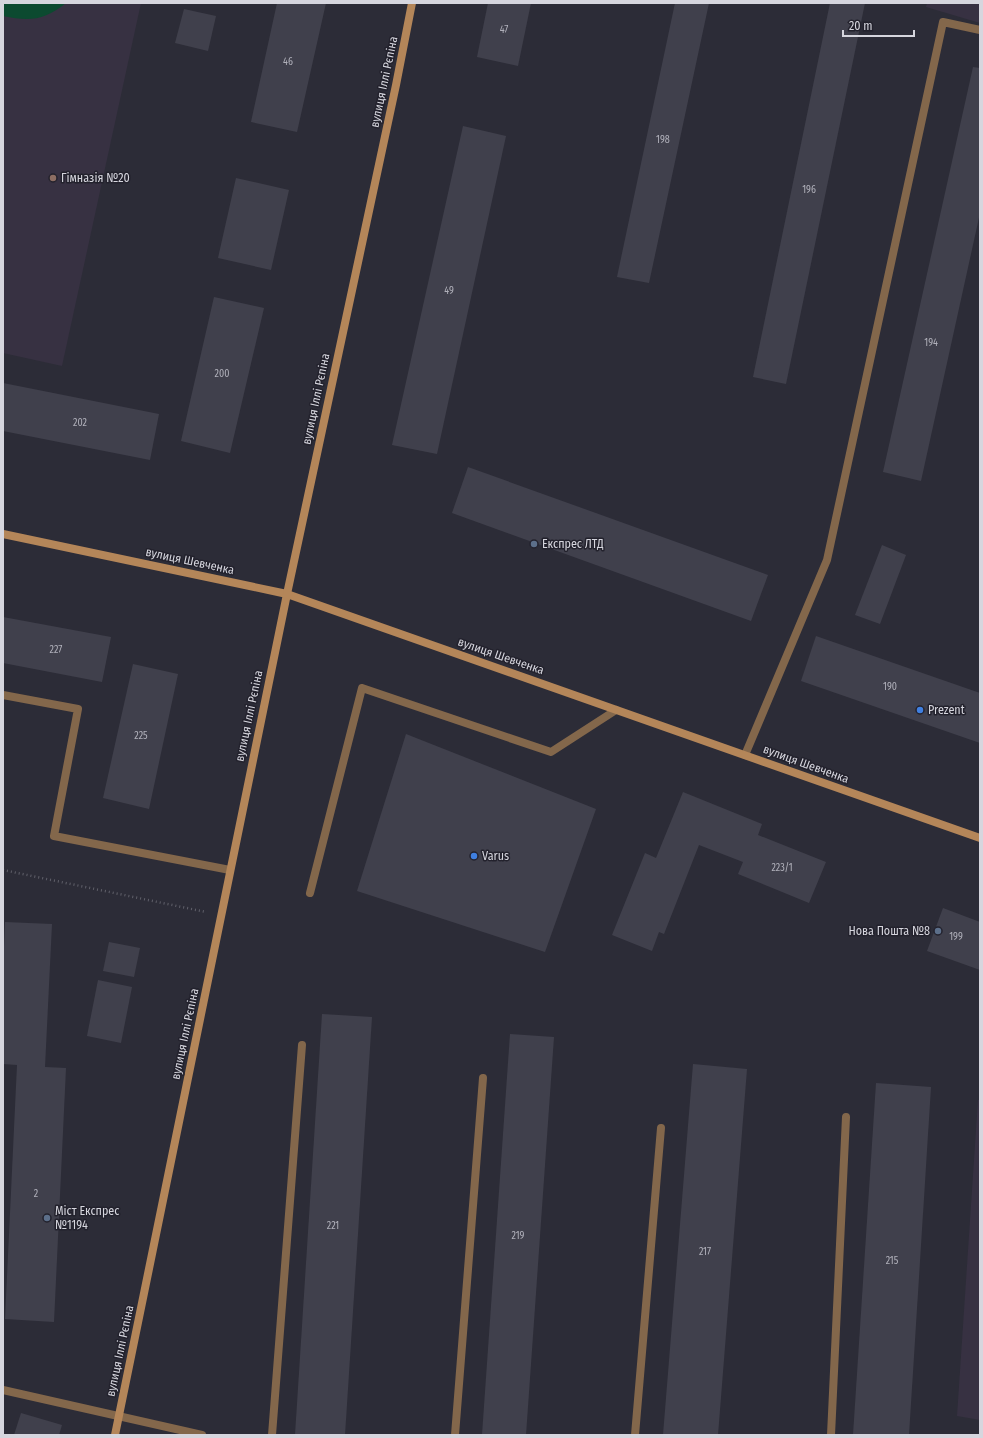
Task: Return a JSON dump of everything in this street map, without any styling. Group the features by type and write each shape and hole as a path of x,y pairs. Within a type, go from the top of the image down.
{"street":[{"name":"вулиця Іллі Рєпіна","path":"115,1435 287,594 412,3"},
{"path":"745,755 827,560 943,22 980,30"},
{"name":"вулиця Шевченка","path":"3,534 287,594 980,838"},
{"path":"310,893 362,688 551,752 616,710"},
{"path":"3,695 78,709 54,836 230,870"},
{"path":"272,1435 302,1045"},
{"path":"455,1435 483,1078"},
{"path":"830,1435 846,1117"},
{"path":"635,1435 661,1128"},
{"path":"3,1390 202,1435"}],"path":[{"path":"3,870 221,915"}],"shaded area":[{"name":"Гімназія №20","path":"3,3 141,3 62,366 3,353"},
{"path":"927,3 980,3 980,23 926,7"},
{"path":"978,1100 980,1100 980,1420 957,1416"}],"green space":[{"path":"3,3 66,3 44,16 21,19 3,16"}],"building":[{"path":"277,3 326,3 297,132 251,122"},
{"path":"488,3 531,3 518,66 477,57"},
{"path":"675,3 709,3 649,283 617,277"},
{"path":"830,3 865,3 786,384 753,377"},
{"path":"184,9 216,16 208,51 175,43"},
{"path":"973,67 980,68 980,213 921,481 883,472"},
{"path":"463,126 506,136 437,454 392,445"},
{"path":"236,178 289,190 271,270 218,258"},
{"path":"214,297 264,308 230,453 181,441"},
{"path":"3,383 159,414 150,460 3,431"},
{"path":"468,467 768,575 751,621 452,513"},
{"path":"882,545 906,555 880,624 855,615"},
{"path":"3,617 111,637 102,682 3,663"},
{"path":"816,636 980,693 980,743 801,681"},
{"path":"133,664 178,674 149,809 103,798"},
{"name":"Varus","path":"406,734 596,809 545,952 357,891"},
{"path":"683,792 762,824 758,835 826,862 809,903 738,874 743,862 699,845 664,934 659,932 652,951 612,935 645,853 656,858"},
{"path":"943,908 980,922 980,970 927,951"},
{"path":"5,922 52,924 45,1067 66,1068 54,1322 5,1319 17,1065 3,1064 3,970"},
{"path":"109,942 140,948 134,977 103,971"},
{"path":"98,980 132,987 121,1043 87,1036"},
{"path":"322,1014 372,1017 345,1435 295,1435"},
{"path":"510,1034 554,1037 526,1435 482,1435"},
{"path":"693,1064 747,1069 718,1435 663,1435"},
{"path":"876,1083 931,1087 909,1435 853,1435"},
{"path":"21,1413 62,1425 59,1435 14,1435"}],"place":[{"name":"Гімназія №20","path":"53,178"},
{"name":"Експрес ЛТД","path":"534,544"},
{"name":"Prezent","path":"920,710"},
{"name":"Varus","path":"474,856"},
{"name":"Нова Пошта №8","path":"938,931"},
{"name":"Міст Експрес №1194","path":"47,1218"}]}
